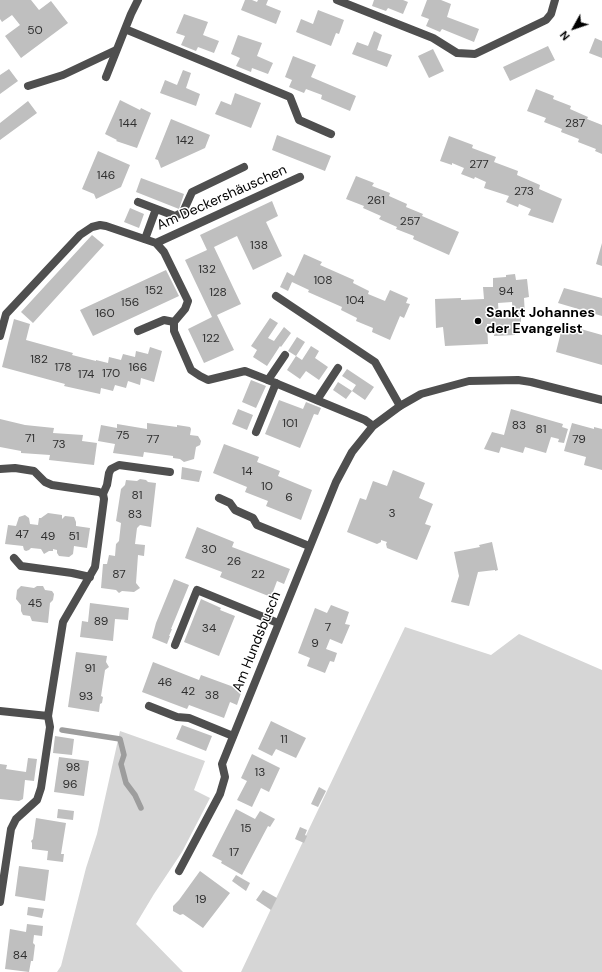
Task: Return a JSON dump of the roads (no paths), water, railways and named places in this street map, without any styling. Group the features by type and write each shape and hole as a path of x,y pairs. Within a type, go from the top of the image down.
{"street":[{"path":"106,76 138,0"},
{"path":"337,0 433,38 457,53 475,54 546,20 551,14 555,0"},
{"path":"125,29 290,97 300,120 331,134"},
{"path":"28,86 64,75 116,50"},
{"path":"138,202 175,216 183,212 192,192 244,167"},
{"name":"Am Deckershäuschen","path":"156,243 300,177"},
{"path":"144,239 156,210"},
{"name":"Am Deckershäuschen","path":"0,336 6,314 80,235 86,225 106,226 156,243 164,252 188,301 185,309 174,322"},
{"path":"276,296 374,362 400,406"},
{"path":"138,331 164,320 174,322 174,331 191,370 200,376 208,380 245,371 365,420 373,426 400,406 421,394 469,381 518,380 602,400"},
{"path":"256,432 272,381 285,355"},
{"path":"317,400 338,368"},
{"name":"Am Hundsbusch","path":"179,872 220,794 225,777 222,764 336,482 352,452 373,426"},
{"path":"0,902 11,829 16,819 37,800 41,788 50,727 48,716 63,622 95,567 104,499 103,494 107,486 109,473 111,469 119,465 170,472"},
{"path":"0,469 15,468 34,471 45,482 52,485 99,492 103,494"},
{"path":"219,498 230,503 235,510 252,518 257,525 309,546"},
{"path":"14,558 21,566 90,577"},
{"path":"175,645 197,590 278,623"},
{"path":"149,706 177,717 189,718 233,736"},
{"path":"0,711 48,716"}],"waterway":[{"path":"62,730 120,739 124,755 121,764 126,783 135,795 141,808"}],"place":[{"name":"Sankt Johannes der Evangelist","path":"478,321"}]}
